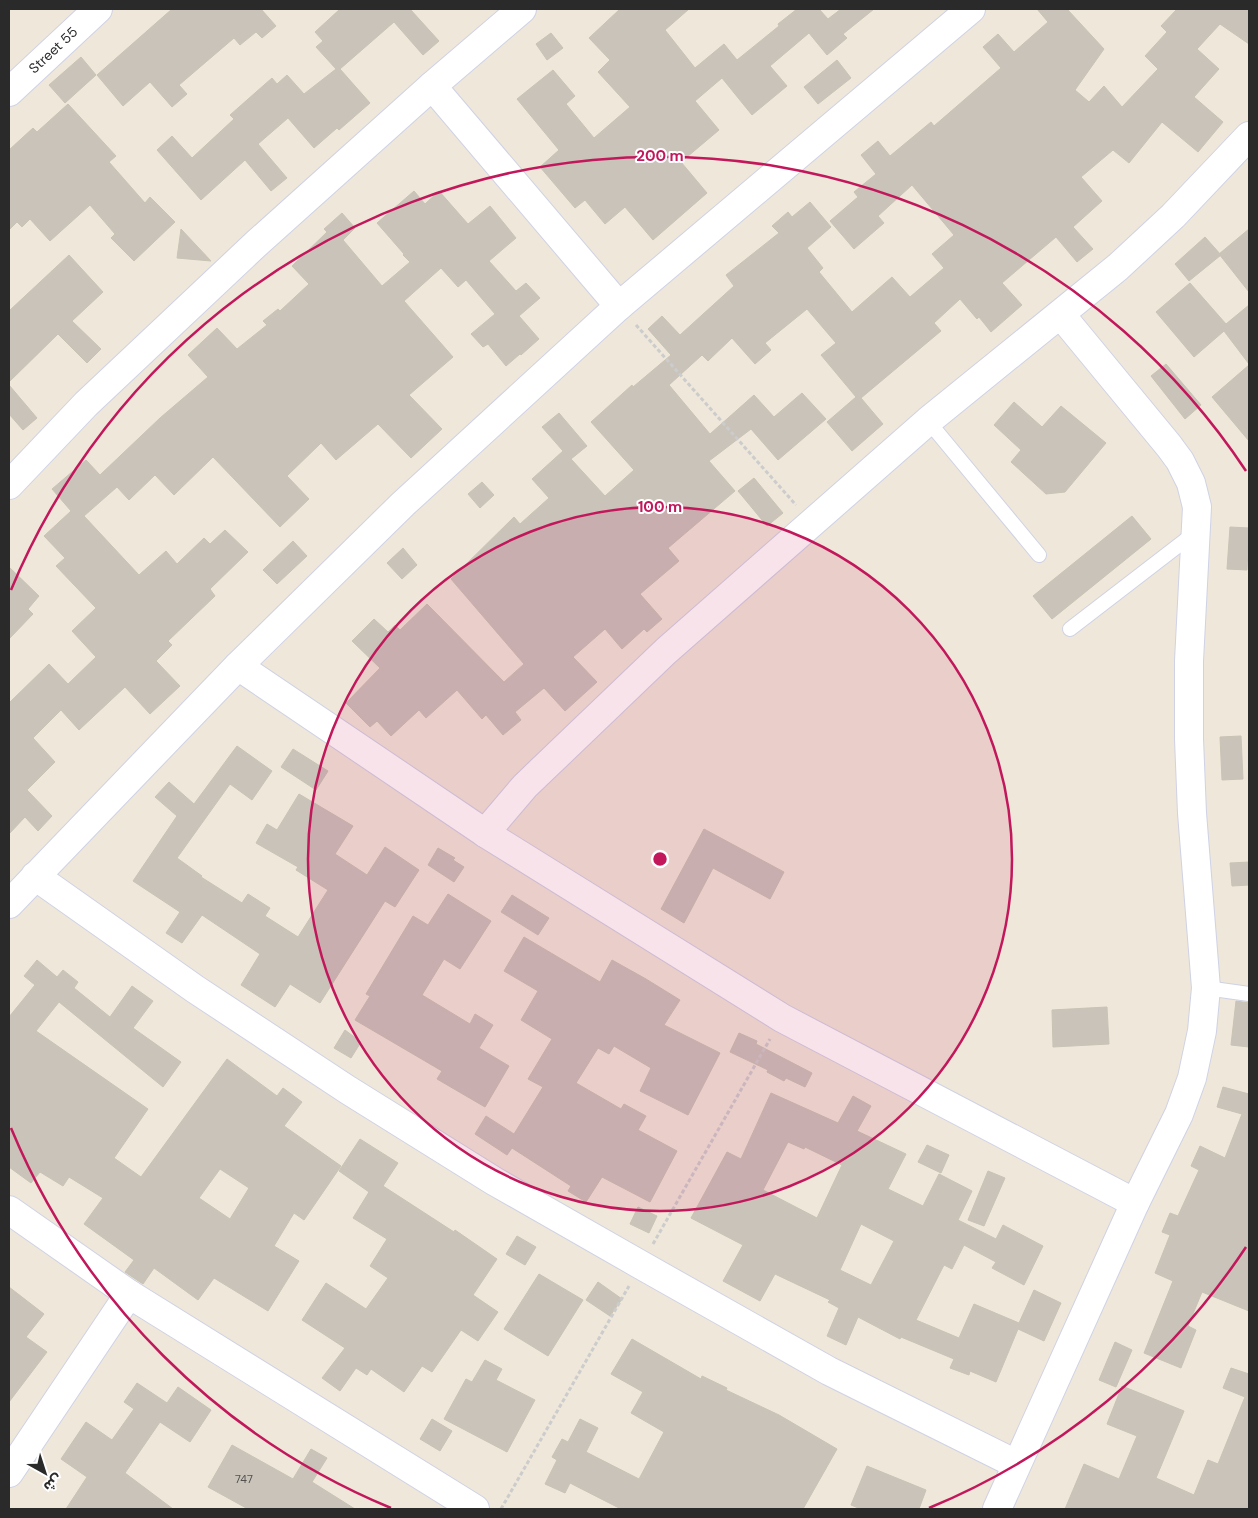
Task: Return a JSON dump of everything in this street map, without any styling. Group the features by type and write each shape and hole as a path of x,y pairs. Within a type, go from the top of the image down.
{"street":[{"name":"Street 55","path":"9,92 98,9"},
{"path":"9,485 86,404 236,263 432,86 522,9"},
{"path":"9,904 238,666 404,504 619,306 971,9"},
{"path":"432,86 619,306"},
{"path":"485,833 525,786 659,657 928,422 1118,267 1173,216 1249,136"},
{"path":"997,1509 1135,1204 1179,1114 1192,1078 1202,1031 1206,988 1192,813 1189,739 1189,661 1197,507 1191,483 1180,461 1061,315"},
{"path":"238,666 485,833 782,1018 1135,1204"},
{"path":"35,876 195,989 348,1090 494,1181 829,1371 1016,1464"},
{"path":"9,1210 129,1294 475,1509"},
{"path":"9,1473 129,1294"}],"lane":[{"path":"928,422 1038,555"},
{"path":"1070,629 1196,531"},
{"path":"1206,988 1249,994"}],"path":[{"path":"619,306 812,522"}],"building":[{"path":"172,9 261,9 276,26 262,38 256,32 240,45 234,38 179,85 187,94 172,107 150,82 123,106 97,75"},
{"path":"340,9 410,9 439,41 423,55 394,22 340,69 370,103 339,130 337,128 314,148 288,118 258,144 287,178 271,191 245,160 201,200 157,150 172,136 192,158 234,119 230,115 272,78 277,84 287,75 304,94 336,69 316,47 323,41 315,32"},
{"path":"620,9 689,9 665,30 695,68 724,44 737,60 797,9 819,9 828,19 841,9 874,9 843,34 847,38 827,55 809,33 770,66 787,86 752,115 722,78 695,101 719,130 681,162 707,193 653,240 625,207 605,224 585,200 575,208 540,167 559,150 517,99 553,70 575,96 566,104 594,138 630,107 598,72 610,60 589,38"},
{"path":"1037,9 1067,9 1104,49 1075,90 1089,102 1104,86 1122,107 1158,69 1145,56 1167,32 1161,26 1177,9 1249,9 1249,44 1220,24 1197,49 1219,69 1194,97 1223,122 1198,152 1162,122 1129,163 1113,150 1081,177 1102,201 1073,227 1093,249 1077,262 1056,237 1002,283 1022,305 991,332 979,317 977,319 960,299 934,323 941,331 861,398 883,424 852,451 827,422 856,397 821,355 836,343 807,309 765,343 771,350 755,364 732,338 708,361 702,355 669,385 710,434 754,395 774,417 802,393 826,419 778,460 751,429 709,461 735,491 668,548 679,561 640,594 662,619 647,632 644,629 622,649 605,629 573,657 597,682 565,711 544,688 515,712 521,720 503,735 486,715 482,719 457,690 426,718 419,710 391,736 377,721 370,727 346,703 380,668 352,641 374,619 388,632 395,625 400,630 427,604 504,682 524,664 451,579 514,517 520,524 549,498 532,479 563,451 542,427 559,413 587,446 571,459 605,496 634,470 591,422 632,385 633,387 671,355 648,329 662,316 680,335 734,286 726,275 779,233 772,226 788,212 792,217 810,202 831,227 807,248 823,268 819,272 852,312 892,277 910,297 944,268 932,254 954,235 912,185 878,216 884,223 854,249 830,221 858,197 854,192 876,174 861,155 878,141 890,156 931,122 934,126 1001,68 983,47 998,34 1014,52 1048,22"},
{"path":"551,33 563,48 547,60 536,44"},
{"path":"81,57 96,75 65,103 49,85"},
{"path":"837,60 851,78 818,104 804,87"},
{"path":"68,104 116,156 109,162 145,203 150,197 175,222 134,261 111,238 115,234 90,205 50,241 30,219 22,227 17,222 9,230 9,150 33,128 37,132"},
{"path":"414,191 425,204 439,191 468,224 490,206 516,238 489,261 516,291 526,283 540,298 519,316 539,339 506,366 488,344 483,347 471,334 495,314 466,280 458,287 441,268 404,301 453,357 409,395 442,429 411,458 378,424 336,460 321,443 287,476 309,499 280,527 213,457 174,495 155,475 129,500 117,487 84,516 139,575 166,551 177,564 204,538 210,544 225,530 248,552 210,589 215,596 168,641 172,645 156,661 180,686 150,714 125,687 79,730 61,710 33,738 55,762 27,790 52,816 38,831 25,817 9,834 9,703 49,664 68,684 96,657 72,631 96,608 56,566 65,558 44,536 71,511 52,489 86,460 100,475 160,418 208,377 188,355 217,328 237,349 267,325 263,321 278,309 280,311 309,284 292,266 327,232 324,229 342,213 355,228 343,240 382,286 410,262 377,223"},
{"path":"181,229 211,261 177,258"},
{"path":"1249,229 1249,292 1219,254"},
{"path":"1205,237 1221,255 1189,281 1175,264"},
{"path":"69,255 103,292 72,321 101,349 87,363 58,334 9,382 9,311"},
{"path":"1190,283 1226,324 1249,305 1249,364 1224,331 1194,357 1156,312"},
{"path":"1166,364 1201,405 1185,419 1151,376"},
{"path":"1249,365 1249,441 1212,397"},
{"path":"9,385 37,418 23,430 9,414"},
{"path":"1014,402 1042,427 1061,406 1106,443 1065,492 1046,494 1011,462 1021,450 994,425"},
{"path":"754,478 783,513 767,526 738,491"},
{"path":"482,482 494,495 480,508 468,494"},
{"path":"1132,516 1151,539 1052,619 1033,596"},
{"path":"1230,527 1249,528 1247,570 1227,569"},
{"path":"293,541 307,556 277,584 263,570"},
{"path":"403,548 417,565 402,579 387,563"},
{"path":"9,567 39,596 28,609 33,614 9,639"},
{"path":"1241,736 1243,779 1222,780 1220,737"},
{"path":"237,746 272,771 252,800 230,784 177,858 201,877 242,903 248,894 270,908 265,916 298,937 328,890 296,870 298,867 256,843 267,824 277,830 299,794 353,826 335,854 367,875 385,847 419,870 395,907 385,901 320,1003 290,984 275,1007 241,985 260,954 202,915 182,943 166,933 180,912 133,881 177,816 155,797 169,782 194,804"},
{"path":"293,749 328,771 316,790 281,767"},
{"path":"704,829 784,872 770,899 713,868 684,923 661,909"},
{"path":"438,848 455,858 453,860 464,867 454,882 428,865"},
{"path":"1249,862 1249,885 1232,886 1230,863"},
{"path":"448,894 491,921 460,969 444,959 422,995 470,1024 475,1014 493,1025 479,1048 509,1066 485,1107 437,1079 442,1071 355,1020 370,996 366,994 413,916 428,925"},
{"path":"512,895 549,918 538,935 501,912"},
{"path":"524,937 600,982 612,960 646,979 680,1000 664,1025 720,1053 688,1115 640,1091 651,1068 614,1046 609,1054 598,1048 576,1083 621,1109 624,1104 646,1116 638,1130 677,1151 650,1202 602,1177 586,1202 568,1191 571,1186 512,1148 507,1155 475,1134 486,1116 514,1134 543,1087 528,1079 552,1039 521,1020 538,991 504,971"},
{"path":"37,960 57,977 63,970 78,982 74,988 110,1017 132,986 153,1001 133,1028 181,1062 163,1087 59,1002 36,1031 148,1109 114,1158 141,1177 227,1059 277,1096 283,1088 302,1102 284,1126 341,1166 304,1220 294,1213 274,1246 299,1261 268,1311 214,1278 198,1300 154,1268 143,1284 125,1272 134,1260 84,1224 103,1198 69,1177 63,1186 40,1172 31,1183 9,1167 9,1017 35,985 24,976","holes":["220,1169 249,1188 230,1219 199,1198"]},
{"path":"1236,1001 1249,1003 1249,1047 1231,1045"},
{"path":"1107,1007 1109,1044 1053,1047 1052,1010"},
{"path":"345,1030 361,1042 351,1058 334,1048"},
{"path":"739,1033 757,1041 756,1044 812,1073 805,1087 786,1078 784,1081 767,1072 768,1070 730,1052"},
{"path":"1223,1087 1249,1094 1249,1311 1202,1292 1188,1326 1196,1330 1181,1368 1144,1353 1173,1281 1155,1273 1170,1235 1162,1232 1170,1213 1178,1216 1199,1170 1191,1166 1200,1146 1225,1158 1242,1114 1217,1107"},
{"path":"771,1093 838,1123 853,1096 871,1106 857,1131 906,1154 888,1189 923,1206 939,1174 972,1191 958,1220 996,1239 1003,1225 1043,1246 1024,1285 992,1268 996,1262 964,1245 952,1269 944,1265 916,1320 959,1338 974,1304 1019,1323 1034,1290 1061,1303 1044,1341 1018,1329 996,1382 970,1371 969,1375 950,1368 954,1359 901,1337 900,1339 858,1317 846,1345 827,1336 839,1308 828,1302 830,1300 775,1274 760,1301 723,1281 743,1245 691,1218 727,1152 741,1159","holes":["788,1142 804,1149 805,1147 842,1165 817,1218 763,1190","861,1224 894,1241 871,1285 840,1270"]},
{"path":"360,1139 398,1163 383,1186 454,1232 455,1230 497,1259 473,1295 498,1312 478,1341 461,1330 432,1372 422,1366 404,1392 371,1369 367,1375 356,1368 340,1391 322,1378 345,1348 302,1320 326,1283 366,1309 388,1278 370,1266 387,1239 353,1218 369,1192 339,1171"},
{"path":"927,1145 949,1155 941,1173 918,1162"},
{"path":"988,1171 1005,1178 984,1226 968,1220"},
{"path":"638,1207 657,1216 649,1233 630,1224"},
{"path":"517,1236 536,1247 525,1265 506,1254"},
{"path":"539,1274 583,1300 548,1356 504,1329"},
{"path":"598,1282 622,1299 610,1316 586,1300"},
{"path":"9,1287 44,1314 26,1337 47,1352 9,1402"},
{"path":"632,1339 701,1379 702,1376 727,1388 726,1390 779,1415 837,1449 803,1509 621,1509 570,1483 565,1493 545,1484 557,1460 552,1457 562,1439 568,1442 580,1419 598,1428 586,1452 639,1479 664,1432 631,1413 643,1392 611,1374"},
{"path":"1115,1342 1132,1350 1116,1387 1099,1380"},
{"path":"485,1360 502,1369 496,1380 535,1400 507,1452 444,1419 466,1379 472,1382"},
{"path":"1231,1368 1249,1374 1249,1509 1065,1509 1084,1464 1119,1479 1137,1436 1107,1424 1122,1386 1184,1411 1156,1478 1194,1495 1208,1460 1218,1464 1245,1397 1223,1388"},
{"path":"137,1383 167,1403 178,1387 211,1410 190,1442 160,1422 125,1473 173,1509 66,1509 87,1477 61,1459 86,1422 112,1440 134,1409 124,1402"},
{"path":"432,1419 452,1431 440,1451 420,1439"},
{"path":"232,1445 293,1479 311,1449 327,1458 312,1482 355,1509 248,1509 208,1487"},
{"path":"867,1466 926,1490 919,1509 861,1509 851,1505"}]}
